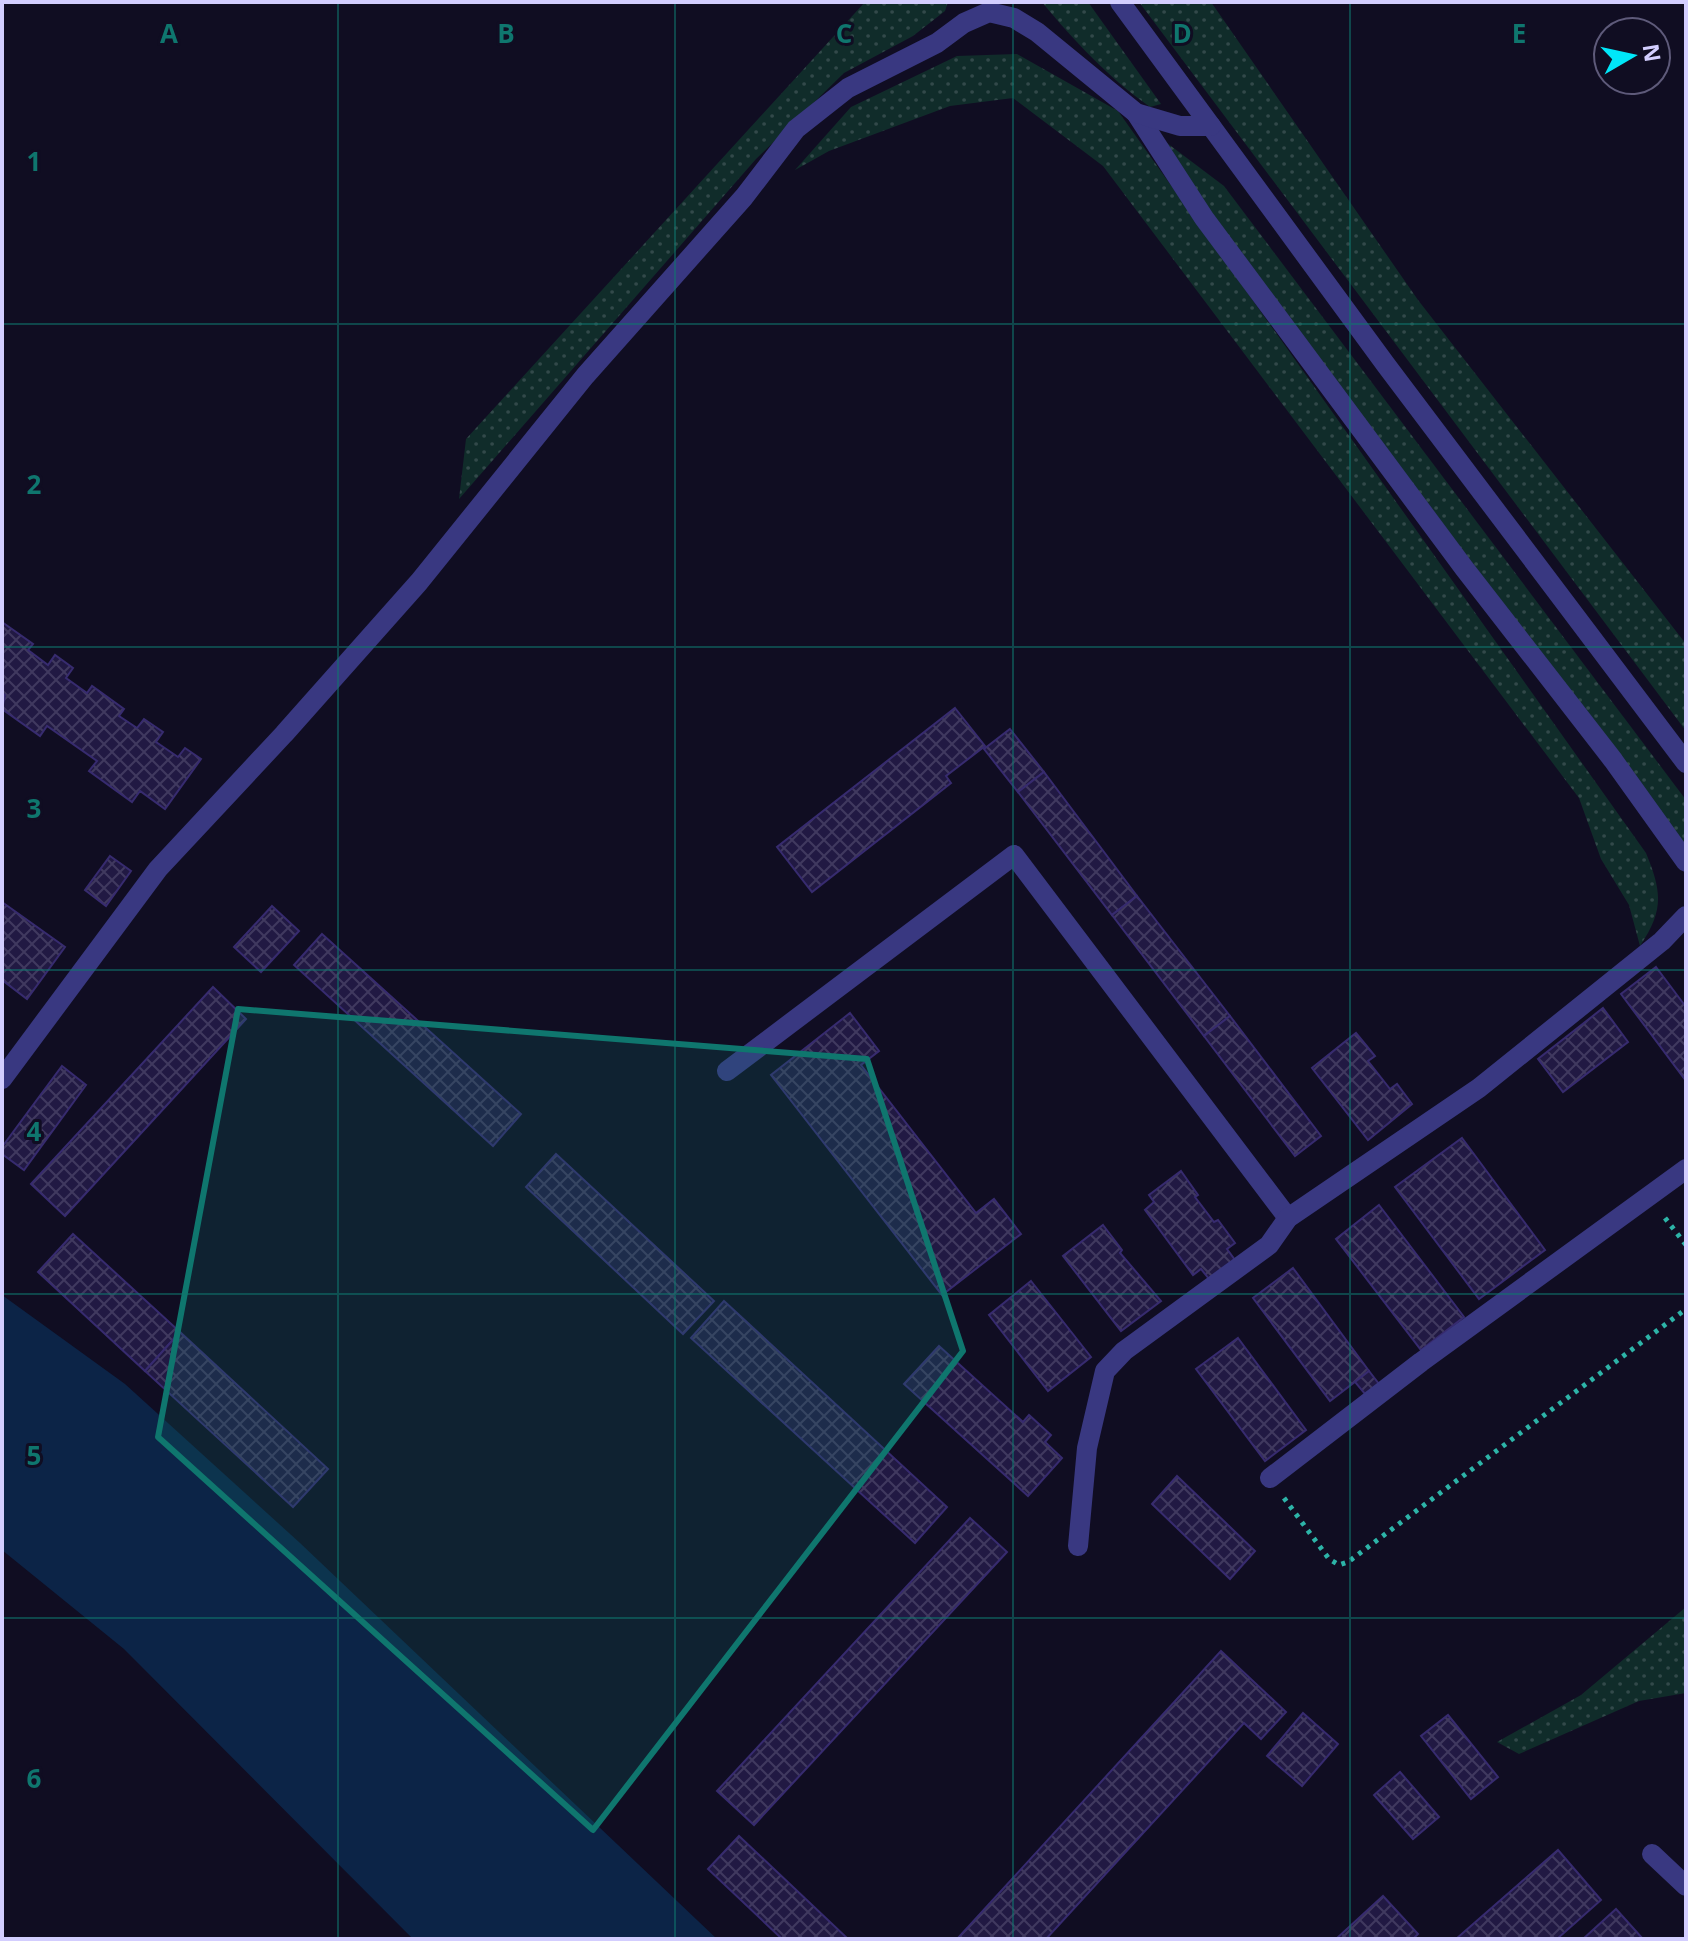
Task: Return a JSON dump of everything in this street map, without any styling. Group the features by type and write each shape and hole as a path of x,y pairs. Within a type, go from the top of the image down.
{"street":[{"path":"1120,2 1386,365 1686,763"},
{"path":"2,1079 158,869 419,582 585,376 744,197 796,129 848,88 937,43 988,7 1037,32 1136,113 1204,218 1464,568 1613,760 1686,862"},
{"path":"1136,113 1180,126 1211,126"},
{"path":"727,1071 1014,855 1288,1218"},
{"path":"1078,1546 1087,1448 1105,1371 1124,1351 1269,1245 1288,1218 1479,1088 1662,941 1686,916"},
{"path":"1270,1478 1421,1362 1686,1169"},
{"path":"1652,1854 1686,1886"}],"path":[{"path":"1650,1198 1686,1245"},
{"path":"1270,1478 1329,1559 1339,1565 1348,1562 1686,1309"}],"highlighted area":[{"path":"238,1009 867,1059 963,1351 593,1830 158,1437"}],"green space":[{"path":"865,2 948,2 945,11 913,36 844,73 756,159 459,499 466,439"},
{"path":"1042,2 1088,2 1161,104 1150,107 1121,84 1079,45"},
{"path":"1139,2 1211,2 1418,300 1686,644 1686,731"},
{"path":"1017,54 1118,111 1646,853 1655,879 1658,901 1653,922 1640,946 1629,905 1601,859 1579,798 1103,166 1013,98 950,106 829,151 795,170 851,107 957,56"},
{"path":"1159,137 1224,186 1686,800 1686,848 1181,174"},
{"path":"1686,1607 1686,1693 1639,1701 1519,1754 1497,1742 1581,1695"}],"water":[{"path":"2,1295 125,1384 300,1543 717,1939 413,1939 124,1649 2,1550"}],"building":[{"path":"2,622 33,644 28,650 48,665 55,655 73,668 66,678 87,693 92,686 124,709 119,716 137,728 144,719 163,732 156,742 178,757 185,748 201,759 165,809 140,791 132,802 89,771 97,761 47,726 40,736 2,709 5,695 2,693"},
{"path":"955,708 985,746 946,776 951,783 812,892 777,847"},
{"path":"1010,729 1044,772 1018,792 984,749"},
{"path":"1044,772 1137,896 1112,915 1018,792"},
{"path":"110,856 131,871 106,906 85,890"},
{"path":"1137,896 1230,1016 1204,1036 1112,915"},
{"path":"2,902 65,947 27,999 2,980"},
{"path":"272,906 299,931 261,972 234,947"},
{"path":"322,934 521,1114 493,1146 294,965"},
{"path":"1656,967 1686,1007 1686,1081 1621,994"},
{"path":"213,987 246,1019 65,1216 31,1184"},
{"path":"1603,1008 1628,1042 1563,1092 1538,1059"},
{"path":"850,1013 879,1051 861,1065 976,1213 994,1199 1021,1234 942,1295 771,1075"},
{"path":"1230,1016 1321,1136 1295,1156 1204,1036"},
{"path":"1356,1033 1375,1056 1368,1061 1390,1089 1397,1084 1412,1104 1368,1140 1312,1068"},
{"path":"62,1066 86,1085 24,1170 2,1154 2,1147"},
{"path":"1462,1138 1545,1250 1479,1299 1395,1187"},
{"path":"556,1154 714,1301 683,1334 526,1187"},
{"path":"1181,1171 1198,1195 1195,1197 1235,1243 1227,1249 1235,1260 1209,1279 1201,1269 1193,1275 1145,1210 1154,1202 1149,1195"},
{"path":"1379,1205 1464,1317 1421,1350 1336,1239"},
{"path":"1103,1225 1122,1250 1120,1253 1161,1301 1121,1331 1063,1256"},
{"path":"73,1234 180,1332 145,1371 38,1272"},
{"path":"1293,1268 1369,1371 1330,1401 1253,1298"},
{"path":"1031,1281 1091,1357 1048,1391 989,1315"},
{"path":"724,1301 947,1507 915,1543 691,1338"},
{"path":"180,1332 328,1469 293,1507 145,1371"},
{"path":"1238,1338 1306,1430 1265,1461 1196,1369"},
{"path":"939,1346 1023,1422 1029,1415 1051,1435 1045,1442 1062,1458 1028,1496 904,1384"},
{"path":"1369,1371 1379,1384 1365,1394 1355,1382"},
{"path":"1177,1476 1255,1551 1230,1579 1152,1504"},
{"path":"970,1518 1007,1552 754,1825 717,1791"},
{"path":"1221,1651 1286,1712 1261,1739 1244,1723 1046,1939 957,1939"},
{"path":"1303,1713 1338,1744 1302,1786 1267,1756"},
{"path":"1448,1715 1498,1777 1471,1799 1421,1736"},
{"path":"1400,1772 1439,1817 1413,1839 1374,1795"},
{"path":"739,1836 848,1939 782,1939 708,1869"},
{"path":"1558,1850 1601,1900 1557,1939 1456,1939"},
{"path":"1383,1896 1418,1934 1413,1939 1336,1939"},
{"path":"1616,1909 1643,1939 1583,1939"}]}
